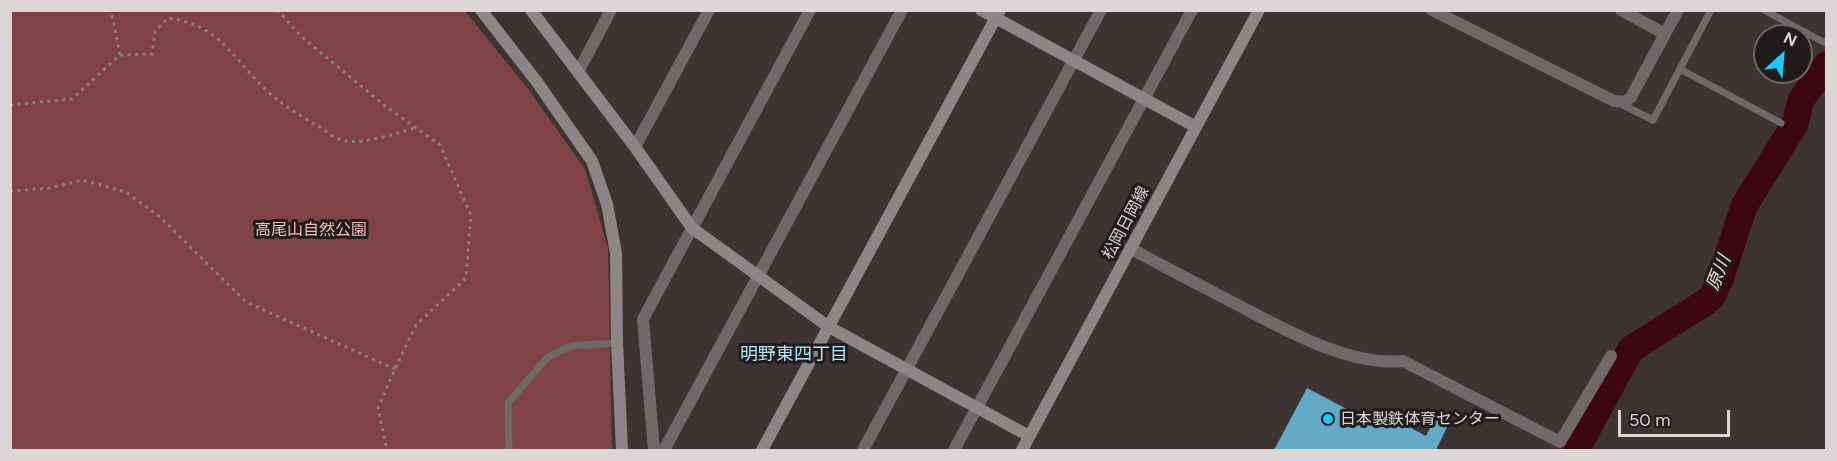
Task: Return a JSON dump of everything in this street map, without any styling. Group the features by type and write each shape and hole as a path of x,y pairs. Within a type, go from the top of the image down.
{"street":[{"path":"481,10 537,82 592,161 607,204 616,253 622,450"},
{"path":"531,10 635,147 692,228 829,327 1029,436"},
{"path":"578,72 611,10"},
{"path":"635,147 709,10"},
{"path":"654,450 643,319 810,10"},
{"path":"664,450 902,10"},
{"path":"981,10 998,15 1074,61 1197,126"},
{"path":"863,450 1101,10"},
{"path":"954,450 1192,10"},
{"name":"松岡日岡線","path":"1022,450 1259,10"},
{"path":"1432,10 1614,101 1625,102 1631,97 1678,10"},
{"path":"1621,10 1665,34"},
{"path":"762,450 998,15"},
{"path":"1130,248 1306,338 1351,355 1387,363 1404,361 1560,442 1611,356"}],"lane":[{"path":"1614,101 1653,120 1711,10"},
{"path":"1764,10 1825,43"},
{"path":"1680,69 1781,123"},
{"path":"509,450 508,403 548,358 572,346 617,344"}],"path":[{"path":"111,10 120,55"},
{"path":"277,10 303,38 384,105 440,145 471,215 466,278 416,325 378,408 387,450"},
{"path":"10,105 72,99 120,55 152,54 155,31 168,18 190,21 214,36 231,49 260,84 284,105 343,140 365,140 416,128"},
{"path":"10,191 50,188 82,180 126,192 160,217 246,302 395,369"}],"green space":[{"name":"高尾山自然公園","path":"11,11 465,11 529,90 585,169 608,248 612,450 11,450"}],"building":[{"name":"日本製鉄体育センター","path":"1307,388 1377,425 1383,413 1426,436 1439,410 1452,417 1436,450 1274,450"}],"waterway":[{"name":"原川","path":"1576,450 1631,349 1706,302 1713,295 1744,206 1795,124 1801,100 1826,65"}],"place":[{"name":"日本製鉄体育センター","path":"1328,419"}],"district":[{"name":"明野東四丁目","path":"794,355"}]}
